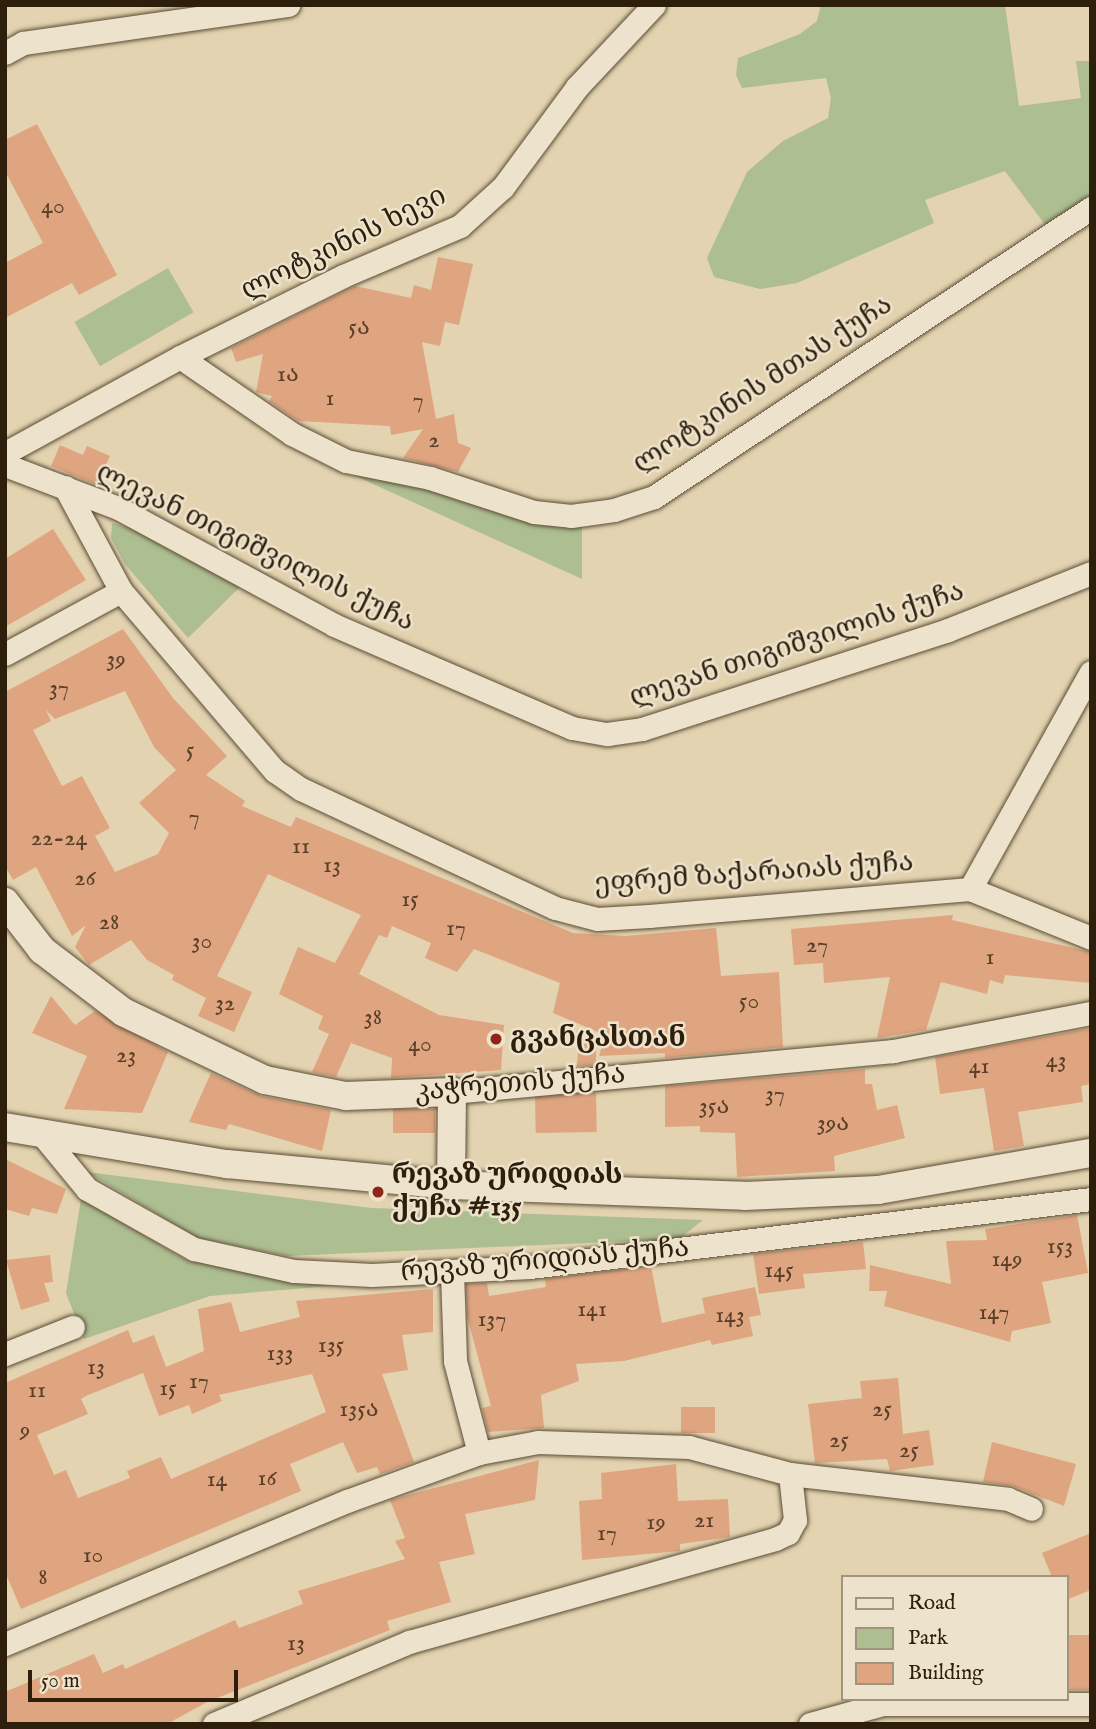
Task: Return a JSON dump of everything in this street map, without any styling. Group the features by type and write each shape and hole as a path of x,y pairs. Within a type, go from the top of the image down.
{"street":[{"path":"5,53 23,44 288,5"},
{"name":"ლოტკინის ხევი","path":"5,453 180,357 343,276 460,226 503,187 577,87 654,5"},
{"name":"ლოტკინის მთას ქუჩა","path":"180,357 292,434 346,461 430,478 534,512 571,516 614,510 654,497 1091,208"},
{"path":"5,465 65,487"},
{"name":"ლევან თიგიშვილის ქუჩა","path":"65,487 118,508 334,625 572,728 607,734 642,729 948,630 1091,573"},
{"name":"ეფრემ ზაქარაიას ქუჩა","path":"65,487 121,592 275,771 301,789 555,908 597,919 970,889 1091,938"},
{"path":"5,654 121,592"},
{"path":"970,889 1083,700 1091,672"},
{"name":"კაჭრეთის ქუჩა","path":"5,902 42,950 123,1012 265,1080 346,1096 452,1092 893,1051 1091,1013"},
{"path":"451,1185 452,1092"},
{"name":"რევაზ ურიდიას ქუჩა","path":"5,1127 227,1164 451,1185 745,1196 838,1192 1091,1153"},
{"name":"რევაზ ურიდიას ქუჩა","path":"40,1132 87,1189 194,1249 295,1271 453,1273 962,1218 1091,1199"},
{"path":"453,1273 455,1361 479,1453"},
{"path":"5,1354 72,1327"},
{"path":"5,1644 347,1501 479,1453 538,1442 689,1447 790,1474 1007,1499 1031,1509"},
{"path":"214,1724 409,1643 781,1536 796,1520 790,1474"},
{"path":"810,1724 883,1704 1091,1704"}],"green space":[{"path":"821,5 1005,5 1019,106 1081,98 1076,61 1091,61 1091,199 1049,230 1005,171 925,200 934,223 797,283 760,289 714,277 707,258 747,172 783,141 828,118 831,98 826,78 742,88 736,75 738,58 800,34 817,21"},
{"path":"168,268 194,312 100,366 74,322"},
{"path":"327,463 582,525 582,579"},
{"path":"112,523 131,528 241,586 188,638 125,564 111,538"},
{"path":"87,1172 371,1208 703,1220 679,1239 287,1256 198,1238"},
{"path":"81,1199 186,1260 331,1286 210,1296 84,1339 66,1293"}],"building":[{"path":"37,124 117,275 79,295 72,283 5,318 5,263 43,243 5,171 5,140"},
{"path":"438,257 473,264 459,325 445,322 440,346 422,342 436,419 454,414 458,443 471,448 458,472 403,458 423,429 391,435 390,426 298,421 269,401 272,396 256,392 263,354 236,362 231,348 355,286 411,298 414,285 431,290"},
{"path":"60,445 83,455 87,446 110,456 97,485 51,466"},
{"path":"53,529 86,580 5,627 5,559"},
{"path":"123,629 173,698 227,756 206,775 245,801 242,806 291,827 296,817 573,933 626,936 716,928 721,976 779,972 783,1047 665,1058 665,1053 599,1056 605,1035 553,1013 560,983 474,949 457,972 425,958 431,943 392,926 387,938 379,935 359,974 439,1015 504,1025 501,1070 391,1078 392,1058 351,1043 336,1077 312,1072 329,1034 318,1029 323,1016 279,994 298,947 335,963 361,915 268,874 217,976 252,992 234,1032 198,1016 206,998 172,980 174,975 147,960 131,940 89,965 75,947 86,925 72,936 36,867 13,880 5,866 5,692","holes":["125,691 154,747 176,770 139,803 169,833 158,854 115,872 95,836 110,828 82,776 62,786 33,730 51,721 46,710 55,719"]},
{"path":"953,915 952,920 1091,952 1091,983 1005,975 1003,984 990,980 987,994 941,982 926,1030 877,1038 890,977 824,983 823,963 794,965 791,929"},
{"path":"51,996 75,1025 95,1011 168,1052 142,1113 64,1109 87,1056 32,1033"},
{"path":"1091,1028 1091,1084 1081,1086 1083,1102 1018,1112 1024,1146 994,1151 984,1088 940,1094 935,1057"},
{"path":"579,1040 596,1040 596,1065 577,1066"},
{"path":"865,1069 865,1084 872,1084 877,1110 897,1105 905,1138 834,1156 835,1171 737,1177 735,1133 700,1132 700,1126 665,1127 665,1086"},
{"path":"211,1073 261,1096 331,1110 322,1151 229,1124 226,1130 189,1122"},
{"path":"596,1093 597,1132 536,1133 535,1094"},
{"path":"393,1109 435,1109 435,1133 393,1133"},
{"path":"5,1159 66,1189 57,1214 32,1208 29,1216 5,1209"},
{"path":"1077,1215 1088,1273 1042,1282 1051,1323 1012,1331 1010,1342 884,1306 887,1291 869,1291 870,1265 951,1284 946,1241 987,1240 985,1229"},
{"path":"863,1242 866,1269 803,1274 805,1288 759,1294 753,1254"},
{"path":"50,1255 53,1282 44,1283 50,1301 21,1310 6,1260"},
{"path":"651,1266 662,1323 705,1313 702,1298 755,1287 761,1315 749,1317 753,1336 712,1345 710,1340 624,1361 576,1364 579,1381 541,1395 544,1428 488,1432 482,1408 491,1406 467,1316 466,1284 487,1283 489,1296 546,1287 545,1279"},
{"path":"433,1289 433,1332 402,1335 408,1370 382,1374 414,1462 380,1474 377,1467 357,1473 343,1442 290,1464 301,1491 21,1609 5,1572 5,1383 128,1330 133,1343 154,1335 166,1367 204,1351 198,1309 231,1302 240,1332 300,1317 296,1301","holes":["143,1373 159,1416 189,1405 192,1414 222,1401 219,1395 312,1374 326,1412 171,1479 161,1457 127,1471 130,1478 78,1498 66,1470 54,1475 37,1435 88,1414 81,1399"]},
{"path":"898,1378 903,1434 929,1430 934,1465 890,1471 887,1459 815,1463 808,1404 862,1398 860,1381"},
{"path":"681,1407 715,1407 715,1433 681,1433"},
{"path":"992,1442 1076,1464 1064,1506 1013,1486 983,1482"},
{"path":"539,1460 535,1500 465,1514 475,1554 439,1562 451,1602 387,1621 390,1630 207,1702 167,1724 5,1724 5,1692 94,1654 103,1673 123,1664 125,1669 235,1620 239,1628 303,1604 298,1591 405,1559 395,1541 405,1538 390,1500"},
{"path":"676,1464 678,1501 728,1499 730,1537 680,1544 680,1551 582,1560 579,1501 602,1499 601,1473"},
{"path":"1091,1533 1091,1590 1068,1599 1068,1575 1051,1575 1042,1553"},
{"path":"1068,1635 1091,1635 1091,1690 1068,1690"}],"place":[{"name":"გვანცასთან","path":"496,1039"},
{"name":"რევაზ ურიდიას ქუჩა #135","path":"378,1192"}]}
